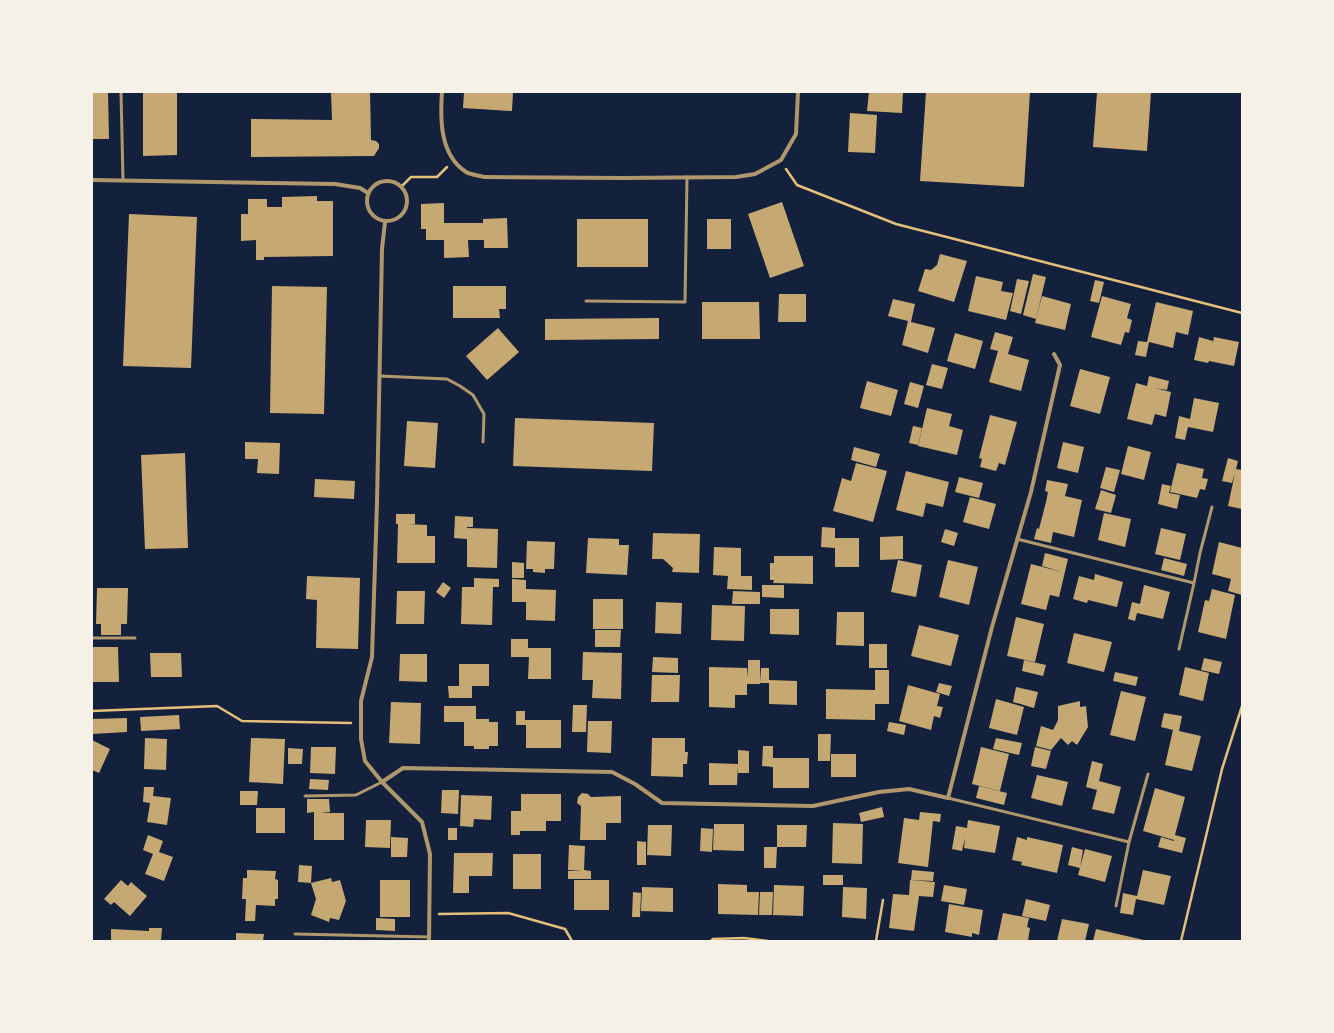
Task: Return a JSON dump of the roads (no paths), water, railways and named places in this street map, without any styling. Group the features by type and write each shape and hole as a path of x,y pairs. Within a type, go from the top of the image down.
{"street":[{"path":"442,92 441,114 444,140 454,161 467,173 484,176 622,178 736,176 755,174 781,160 796,134 798,92"},
{"path":"92,180 335,184 360,188 368,193"},
{"path":"383,181 396,183 406,193 407,207 404,213 393,221 385,222 379,220 369,212 366,200 368,193 376,183 383,181"},
{"path":"385,222 382,249 372,657 361,701 361,739 365,761 382,782 422,822 430,854 428,914 429,939"},
{"path":"382,782 403,768 612,772 635,784 662,803 813,806 880,792 909,789 948,798 1017,539 1031,492 1060,365 1054,354"}],"lane":[{"path":"121,92 123,180"},
{"path":"586,302 685,302 687,177"},
{"path":"380,376 447,379 460,386 473,395 484,414 483,442"},
{"path":"1179,649 1200,553 1212,508"},
{"path":"1017,539 1194,583"},
{"path":"92,638 135,638"},
{"path":"1116,906 1129,842 1148,774"},
{"path":"305,796 356,795 382,782"},
{"path":"948,798 1129,842"},
{"path":"295,934 429,939"}]}
